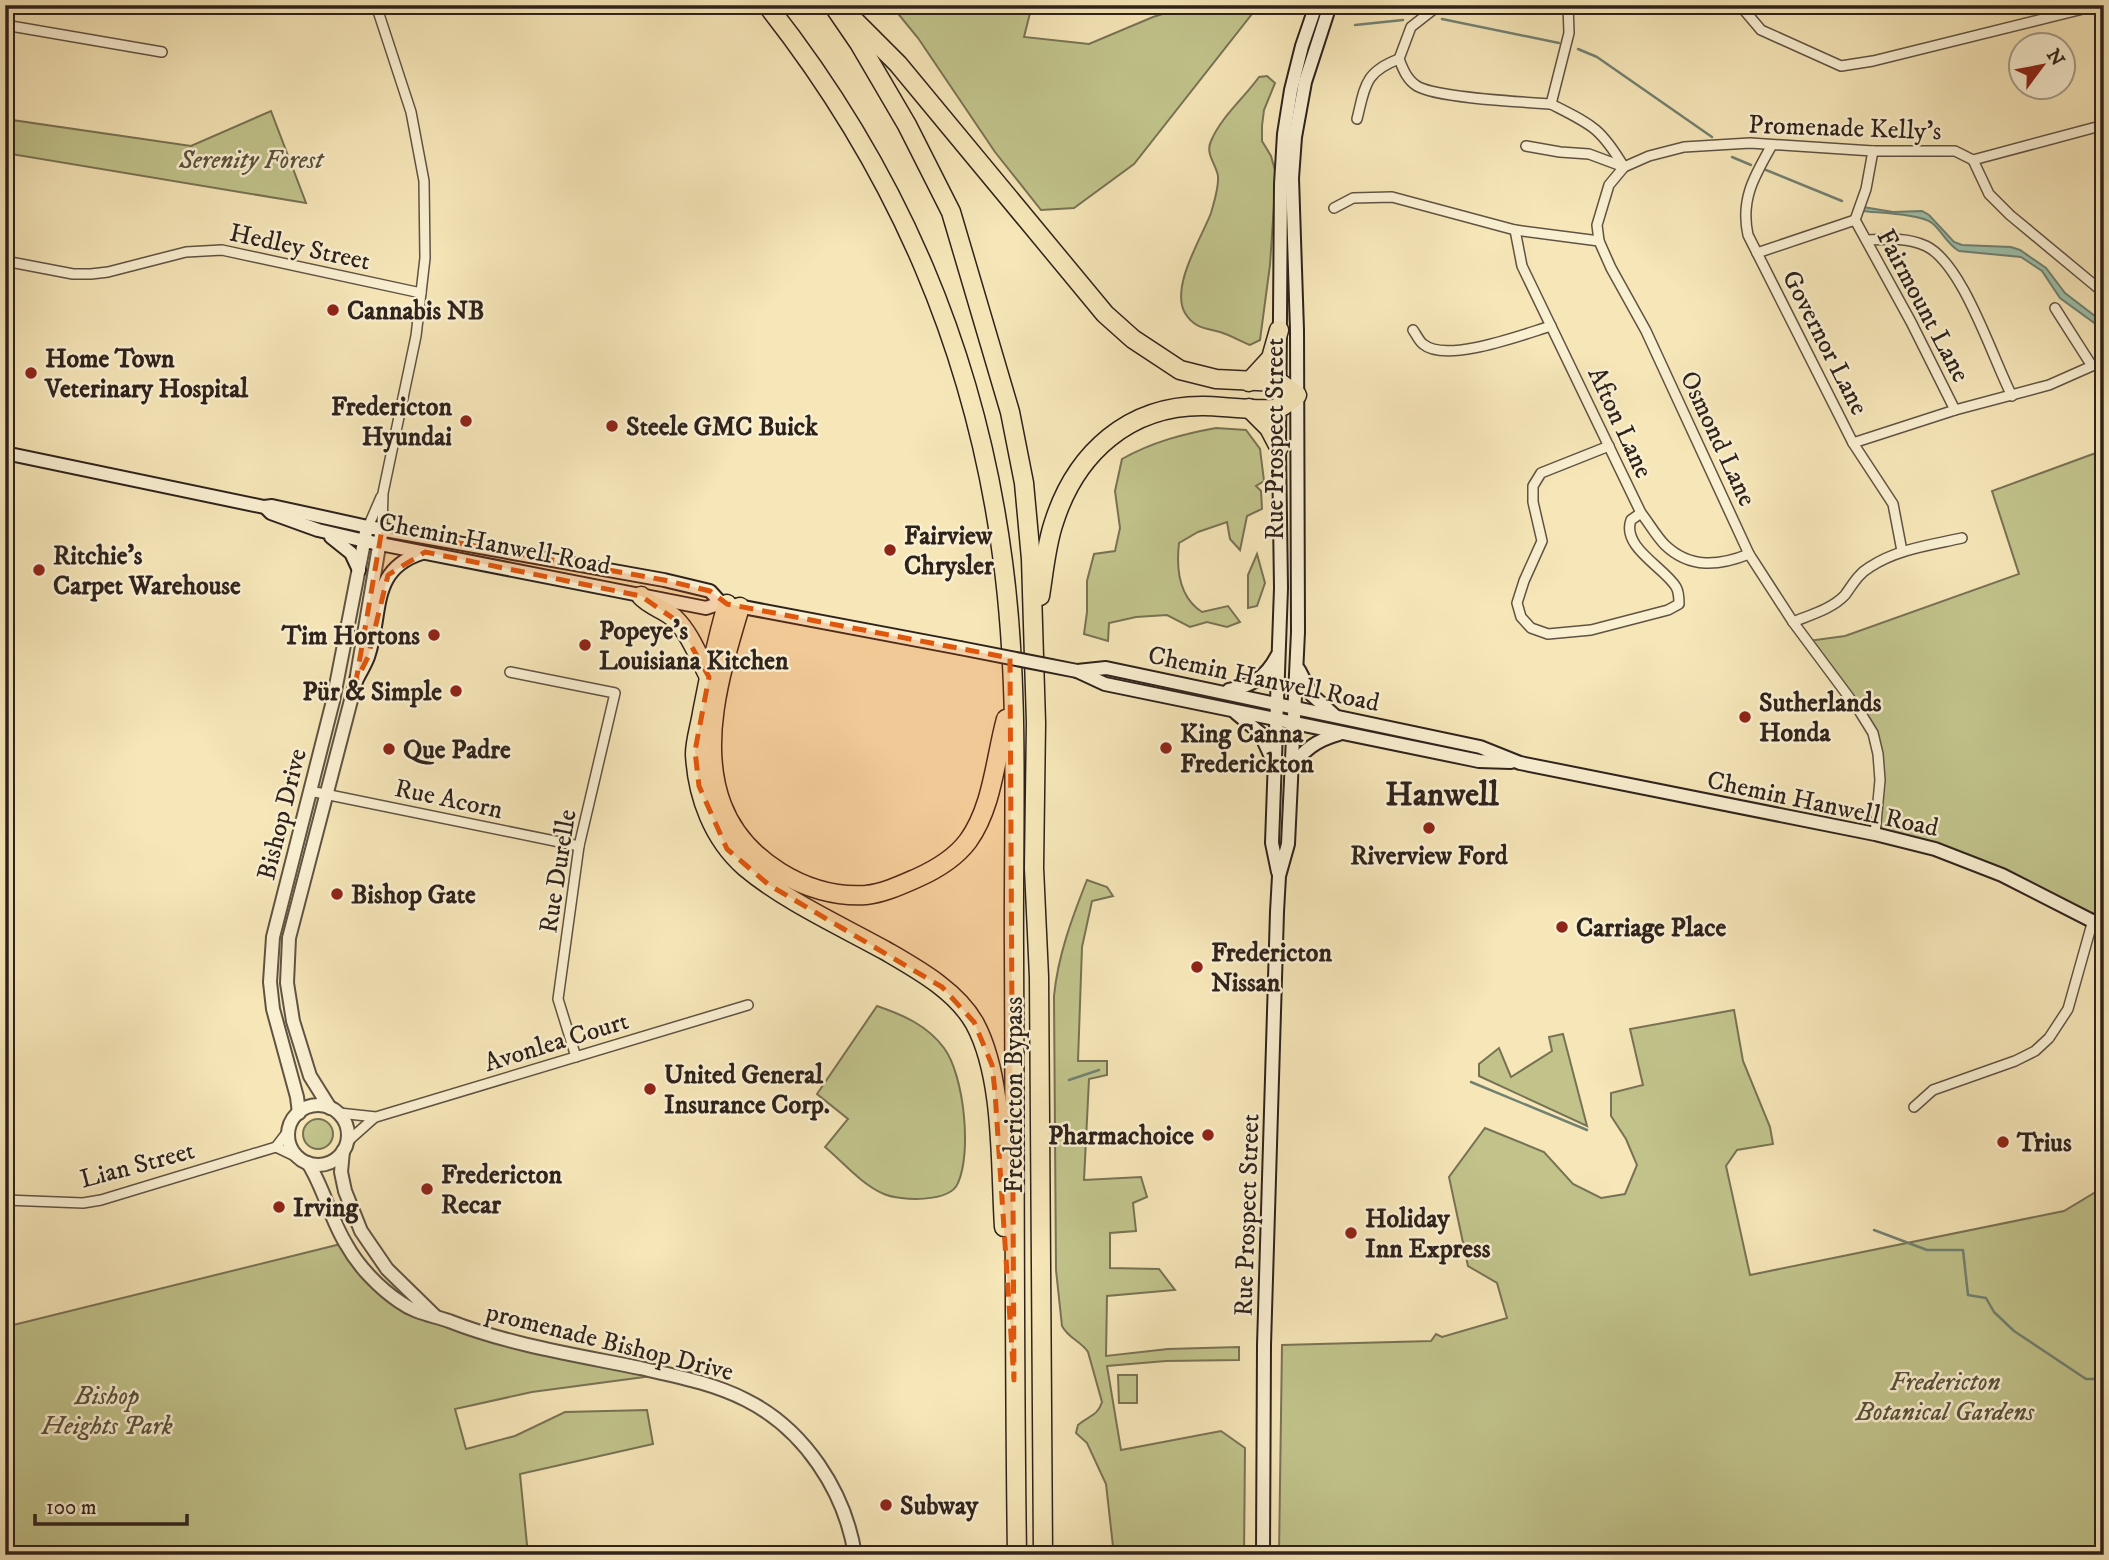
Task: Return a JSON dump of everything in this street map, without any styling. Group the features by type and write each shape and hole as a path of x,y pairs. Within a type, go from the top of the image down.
{"highway":[{"path":"729,605 725,662 713,724 712,751 722,806 751,850 794,880 843,895 868,895 891,889 929,873 949,859 968,841 992,785 1013,696 1003,564 990,479 955,345 902,215 867,148 836,99 767,5"},
{"path":"833,5 859,43 907,125 951,212 1000,376 1024,483 1034,634"},
{"path":"839,5 898,64 1105,314 1133,338 1180,370 1216,379 1279,382 1297,395 1279,408 1176,407 1126,425 1104,440 1083,463 1066,491 1053,524 1034,634"},
{"path":"1249,382 1271,358 1279,330"},
{"path":"1249,408 1269,428 1279,447"},
{"path":"641,596 677,621 709,677"},
{"path":"729,605 709,677 695,751 699,786 715,831 727,849 769,885 893,955 942,987 974,1023 992,1065 1014,1380"},
{"name":"Fredericton Bypass","path":"1034,634 1034,868 1039,977 1043,1555"},
{"name":"Fredericton Bypass","path":"1013,696 1014,1380 1017,1555"}],"main road":[{"name":"Rue Prospect Street","path":"1279,876 1272,843 1281,588 1279,259 1284,134 1297,68 1316,5"},
{"name":"Rue Prospect Street","path":"1263,1555 1265,1315 1279,876 1287,844 1297,665 1297,330 1292,178 1295,137 1305,82 1330,5"},
{"name":"Chemin Hanwell Road","path":"5,453 264,507 272,506 368,527 676,583 710,591 729,605"},
{"name":"Chemin Hanwell Road","path":"264,507 271,513 318,530 365,541 706,608 729,605 960,648 1077,671 1105,684 1341,733 1479,761 1520,763 1875,834 1935,849 2002,875 2098,923"},
{"name":"Bishop Drive","path":"299,1112 273,1009 270,958 333,701 368,527"},
{"name":"Bishop Drive","path":"334,1111 310,1076 293,1021 287,983 289,938 356,681 383,529"},
{"path":"318,530 346,548 359,570"},
{"path":"356,681 368,657 382,587 388,575 398,564 425,552"},
{"path":"1221,691 1243,688 1261,679 1279,653"},
{"path":"1297,665 1312,695 1337,718"},
{"name":"Chemin Hanwell Road","path":"1077,671 1106,668 1221,691 1480,747 1520,763"},
{"path":"1233,710 1260,733 1275,765"},
{"path":"1290,769 1299,756 1312,745 1323,738 1341,733"},
{"path":"314,1105 334,1111 345,1122 341,1172 345,1191 361,1231 387,1269 435,1316 418,1312 400,1303 360,1264 345,1243 319,1181 289,1140 289,1130 299,1112 314,1105"},
{"path":"303,1160 317,1165 328,1163 337,1159 345,1146"},
{"name":"promenade Bishop Drive","path":"435,1316 507,1340 695,1380 746,1399 786,1427 819,1464 845,1514 855,1555"}],"street":[{"path":"376,5 411,112 424,181 425,258 421,293 414,345 383,493 383,529"},
{"path":"1444,5 1434,9 1411,27 1399,60 1405,75 1417,86 1445,93 1551,104 1593,125 1608,141 1624,167"},
{"path":"1551,104 1569,33 1568,5"},
{"path":"1744,5 1744,10 1761,30 1841,66 1873,61 2099,5"},
{"path":"5,25 162,52"},
{"path":"1357,119 1366,83 1381,66 1399,60"},
{"name":"Promenade Kelly's","path":"1624,167 1649,156 1684,147 1750,143 1873,151 1955,151 1973,160 2104,125"},
{"name":"Governor Lane","path":"1772,145 1752,180 1744,215 1748,235 1853,443 1955,410 2049,385 2092,366 2055,308"},
{"path":"1526,146 1589,154 1624,167"},
{"path":"1758,253 1855,220 1866,189 1873,151"},
{"path":"1973,160 1989,194 2010,215 2104,293"},
{"path":"1334,208 1353,198 1392,197 1515,230 1599,241 1597,225 1603,201 1609,185 1624,167"},
{"name":"Fairmount Lane","path":"1855,220 1955,410"},
{"name":"Afton Lane","path":"1515,230 1522,266 1641,513 1665,545 1683,557 1708,564 1726,564 1749,554"},
{"path":"1867,240 1898,238 1926,246 1946,261 1962,285 2012,396"},
{"name":"Osmond Lane","path":"1599,241 1646,331 1749,554 1793,622 1860,712 1872,733 1878,754 1880,780 1875,834"},
{"name":"Hedley Street","path":"5,261 73,274 91,274 186,252 222,250 421,293"},
{"path":"1413,330 1423,344 1436,349 1459,349 1483,347 1551,326"},
{"path":"1853,443 1893,504 1902,551"},
{"path":"1609,446 1541,473 1532,486 1542,541 1517,603 1521,617 1531,628 1548,634 1591,630 1668,610 1679,604 1676,586 1644,556 1630,533 1631,520 1641,513"},
{"path":"368,527 383,493"},
{"path":"1793,622 1827,608 1844,595 1868,567 1902,551 1962,538"},
{"name":"Rue Durelle","path":"510,672 615,693 579,846 558,999 576,1057"},
{"name":"Rue Acorn","path":"310,791 579,846"},
{"path":"1914,1107 1934,1090 2015,1061 2035,1051 2049,1038 2068,1009 2098,923"},
{"name":"Avonlea Court","path":"334,1111 376,1117 748,1005"},
{"name":"Avonlea Court","path":"345,1146 376,1117"},
{"path":"289,1130 276,1147 303,1160"},
{"name":"Lian Street","path":"5,1199 83,1203 101,1200 276,1147"}],"highlighted area":[{"path":"382,529 664,580 710,591 727,604 1010,658 1014,1380 992,1065 974,1022 942,987 769,885 727,849 699,786 695,751 709,677 677,621 641,596 425,552 388,575 368,657 356,681"}],"green space":[{"path":"891,5 1032,5 1024,37 1089,44 1153,17 1191,5 1259,5 1134,164 1074,208 1041,210 995,152 918,38"},
{"path":"1267,76 1275,83 1264,110 1262,141 1271,156 1276,174 1270,265 1260,340 1250,345 1192,322 1181,302 1181,290 1189,262 1211,213 1217,190 1218,176 1209,150 1211,141 1227,116 1259,77"},
{"name":"Serenity Forest","path":"271,111 306,203 5,153 5,119 191,146"},
{"path":"1216,428 1246,430 1260,449 1264,481 1256,486 1261,491 1262,509 1247,516 1240,550 1230,539 1227,522 1198,532 1179,543 1179,572 1184,590 1194,606 1202,612 1228,606 1240,622 1227,627 1207,622 1190,627 1167,615 1136,617 1109,623 1108,641 1084,634 1087,581 1094,554 1115,551 1120,528 1115,491 1122,459 1168,439"},
{"path":"2104,450 2104,868 2093,920 2002,875 1875,834 1879,809 1873,733 1808,641 1845,636 2019,574 1992,491"},
{"path":"1257,554 1265,583 1257,606 1248,608 1248,575"},
{"path":"1087,880 1107,887 1113,896 1092,901 1082,947 1078,1061 1107,1061 1107,1075 1089,1079 1084,1180 1141,1177 1147,1197 1133,1203 1136,1231 1110,1233 1110,1268 1159,1269 1175,1290 1107,1296 1106,1356 1168,1349 1239,1347 1239,1360 1166,1361 1107,1366 1121,1450 1221,1431 1245,1448 1244,1555 1114,1555 1106,1484 1087,1443 1076,1433 1078,1425 1095,1413 1102,1402 1088,1352 1062,1326 1056,1270 1054,996 1062,951"},
{"path":"877,1006 905,1017 930,1033 944,1048 957,1076 964,1114 965,1153 958,1183 953,1190 945,1194 912,1199 884,1194 860,1179 825,1147 848,1119 817,1094"},
{"name":"Fredericton Botanical Gardens","path":"1734,1010 1743,1061 1770,1127 1773,1144 1737,1150 1726,1166 1750,1275 2064,1211 2104,1187 2104,1555 1279,1555 1282,1345 1431,1341 1436,1334 1442,1337 1507,1318 1497,1283 1468,1266 1449,1177 1485,1128 1544,1152 1573,1184 1601,1198 1625,1194 1637,1165 1626,1139 1611,1116 1611,1093 1643,1085 1630,1029"},
{"path":"1563,1034 1587,1126 1479,1076 1479,1064 1499,1048 1511,1077 1552,1051 1549,1037"},
{"path":"318,1119 329,1123 333,1134 329,1145 318,1149 307,1145 303,1134 307,1123"},
{"name":"Bishop Heights Park","path":"345,1243 361,1264 418,1312 667,1374 532,1392 455,1409 466,1449 515,1436 565,1412 647,1410 653,1444 520,1474 528,1555 5,1555 5,1327"},
{"path":"1118,1375 1137,1375 1137,1403 1119,1403"}],"shaded area":[{"path":"1863,207 1893,212 1922,211 1954,242 2020,250 2046,268 2065,293 2104,323 2104,330 2060,298 2042,271 2021,257 1959,251 1927,220 1862,211"}],"waterway":[{"path":"1442,19 1559,43"},
{"path":"1355,25 1403,20"},
{"path":"1578,49 1597,57 1712,137"},
{"path":"1732,157 1751,165"},
{"path":"1766,170 1842,201"},
{"path":"1069,1080 1099,1070"},
{"path":"1471,1082 1587,1130"},
{"path":"1874,1230 1927,1250 1963,1250 1968,1295 1986,1298 1994,1312 2014,1331 2086,1379 2104,1379"}],"place":[{"name":"Cannabis NB","path":"333,310"},
{"name":"Home Town Veterinary Hospital","path":"31,373"},
{"name":"Fredericton Hyundai","path":"466,421"},
{"name":"Steele GMC Buick","path":"612,426"},
{"name":"Fairview Chrysler","path":"890,550"},
{"name":"Ritchie's Carpet Warehouse","path":"39,570"},
{"name":"Tim Hortons","path":"434,635"},
{"name":"Popeye’s Louisiana Kitchen","path":"585,645"},
{"name":"Pür & Simple","path":"456,691"},
{"name":"Sutherlands Honda","path":"1745,717"},
{"name":"King Canna Frederickton","path":"1166,748"},
{"name":"Que Padre","path":"389,749"},
{"name":"Riverview Ford","path":"1429,828"},
{"name":"Bishop Gate","path":"337,894"},
{"name":"Carriage Place","path":"1562,927"},
{"name":"Fredericton Nissan","path":"1197,967"},
{"name":"United General Insurance Corp.","path":"650,1089"},
{"name":"Pharmachoice","path":"1208,1135"},
{"name":"Trius","path":"2003,1142"},
{"name":"Fredericton Recar","path":"427,1189"},
{"name":"Irving","path":"279,1207"},
{"name":"Holiday Inn Express","path":"1351,1233"},
{"name":"Subway","path":"886,1505"}],"district":[{"name":"Hanwell","path":"1442,793"}]}
